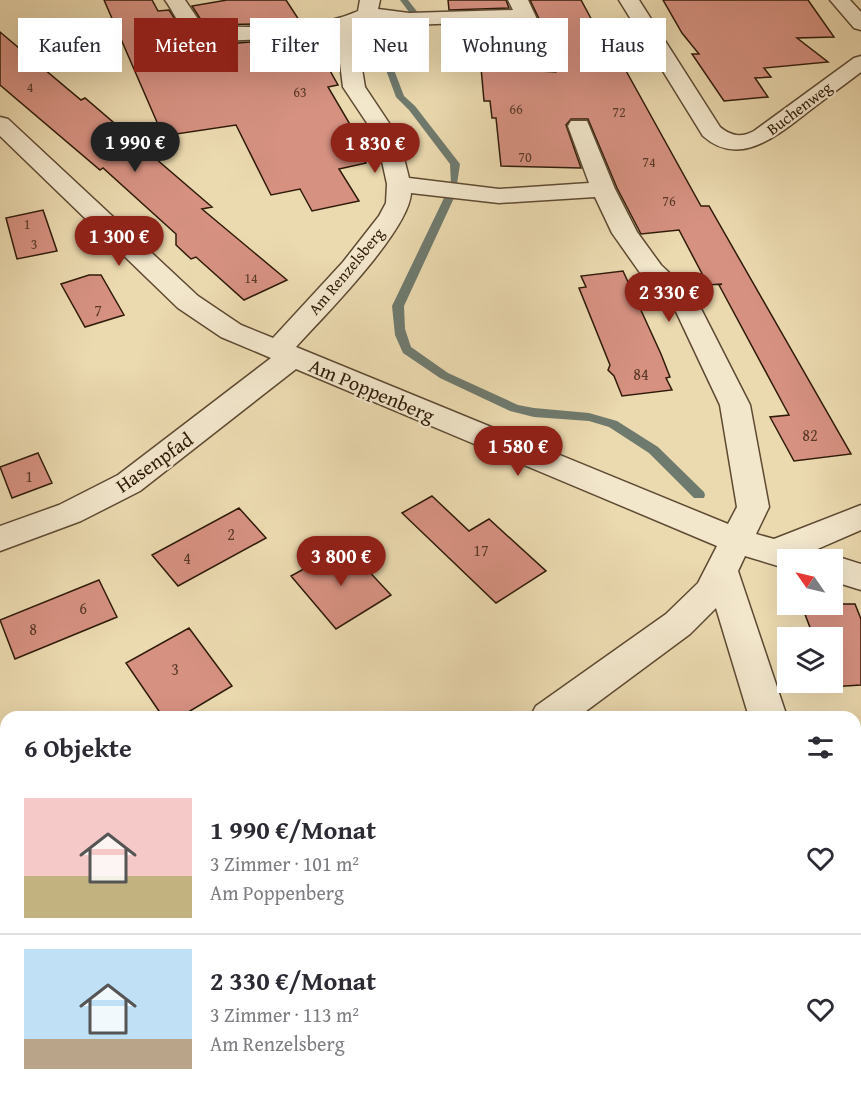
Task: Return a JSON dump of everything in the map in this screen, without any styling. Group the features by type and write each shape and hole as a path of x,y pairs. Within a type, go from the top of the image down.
{"street":[{"path":"175,0 195,30 207,33 291,31 361,13 409,19 522,7"},
{"name":"Buchenweg","path":"629,0 711,131 718,137 732,142 752,141 762,136 861,62"},
{"path":"840,0 861,24"},
{"name":"Am Renzelsberg","path":"285,353 391,218 398,203 399,184 388,138 357,94 361,13"},
{"name":"Am Poppenberg","path":"0,124 188,302 231,331 285,353 729,556 777,556"},
{"path":"557,711 678,624 710,592 753,507 735,405 682,297 652,272 637,253 603,189 579,126"},
{"path":"399,184 499,196 603,189"},
{"name":"Hasenpfad","path":"0,539 70,513 129,483 285,353"},
{"path":"802,549 861,517"},
{"path":"729,556 767,711"},
{"path":"843,571 861,577"}],"building":[{"path":"104,0 152,0 158,11 169,10 174,18 134,18 134,69 122,41 122,18 112,18"},
{"path":"227,0 286,0 298,18 250,18 250,24 238,24 238,18 200,18 192,6"},
{"path":"448,0 506,0 509,8 449,10"},
{"path":"530,0 581,0 591,18 580,18 580,72 627,72 701,206 709,206 851,454 794,461 770,417 789,415 719,285 722,284 708,285 679,230 641,234 617,188 588,119 571,119 566,125 581,168 501,166 496,118 492,118 490,101 484,101 481,72 568,72 568,18 539,18"},
{"path":"663,0 808,0 834,37 797,38 828,62 764,68 771,77 755,78 768,97 724,101 692,54 699,54 682,33"},
{"path":"0,32 18,47 18,72 48,72 81,100 85,98 212,207 202,209 287,280 244,300 196,257 191,259 176,245 176,234 103,168 100,170 0,85"},
{"path":"250,42 250,72 331,72 338,85 328,87 351,126 344,128 366,163 339,169 359,201 312,211 300,189 271,195 236,125 163,136 135,72 238,72 238,43"},
{"path":"43,210 57,251 17,259 6,218"},
{"path":"623,271 661,354 670,377 666,378 672,390 622,396 614,376 608,370 610,365 579,288 586,287 581,276"},
{"path":"89,275 101,275 124,315 85,327 61,284"},
{"path":"38,453 52,483 12,498 0,467"},
{"path":"432,496 469,531 489,519 546,571 496,603 402,513"},
{"path":"239,508 266,538 178,586 152,555"},
{"path":"338,550 349,550 391,595 336,629 291,576"},
{"path":"99,580 117,617 15,659 0,620"},
{"path":"843,604 855,604 861,619 861,685 843,686 843,627 810,627 805,615 843,615"},
{"path":"189,628 232,686 190,711 159,711 126,663"}],"waterway":[{"path":"404,0 415,14"},
{"path":"391,72 400,97 412,108 455,164 454,182"},
{"path":"449,198 398,306 400,335 407,350 444,375 514,408 589,417 613,424 654,450 699,495"}]}
